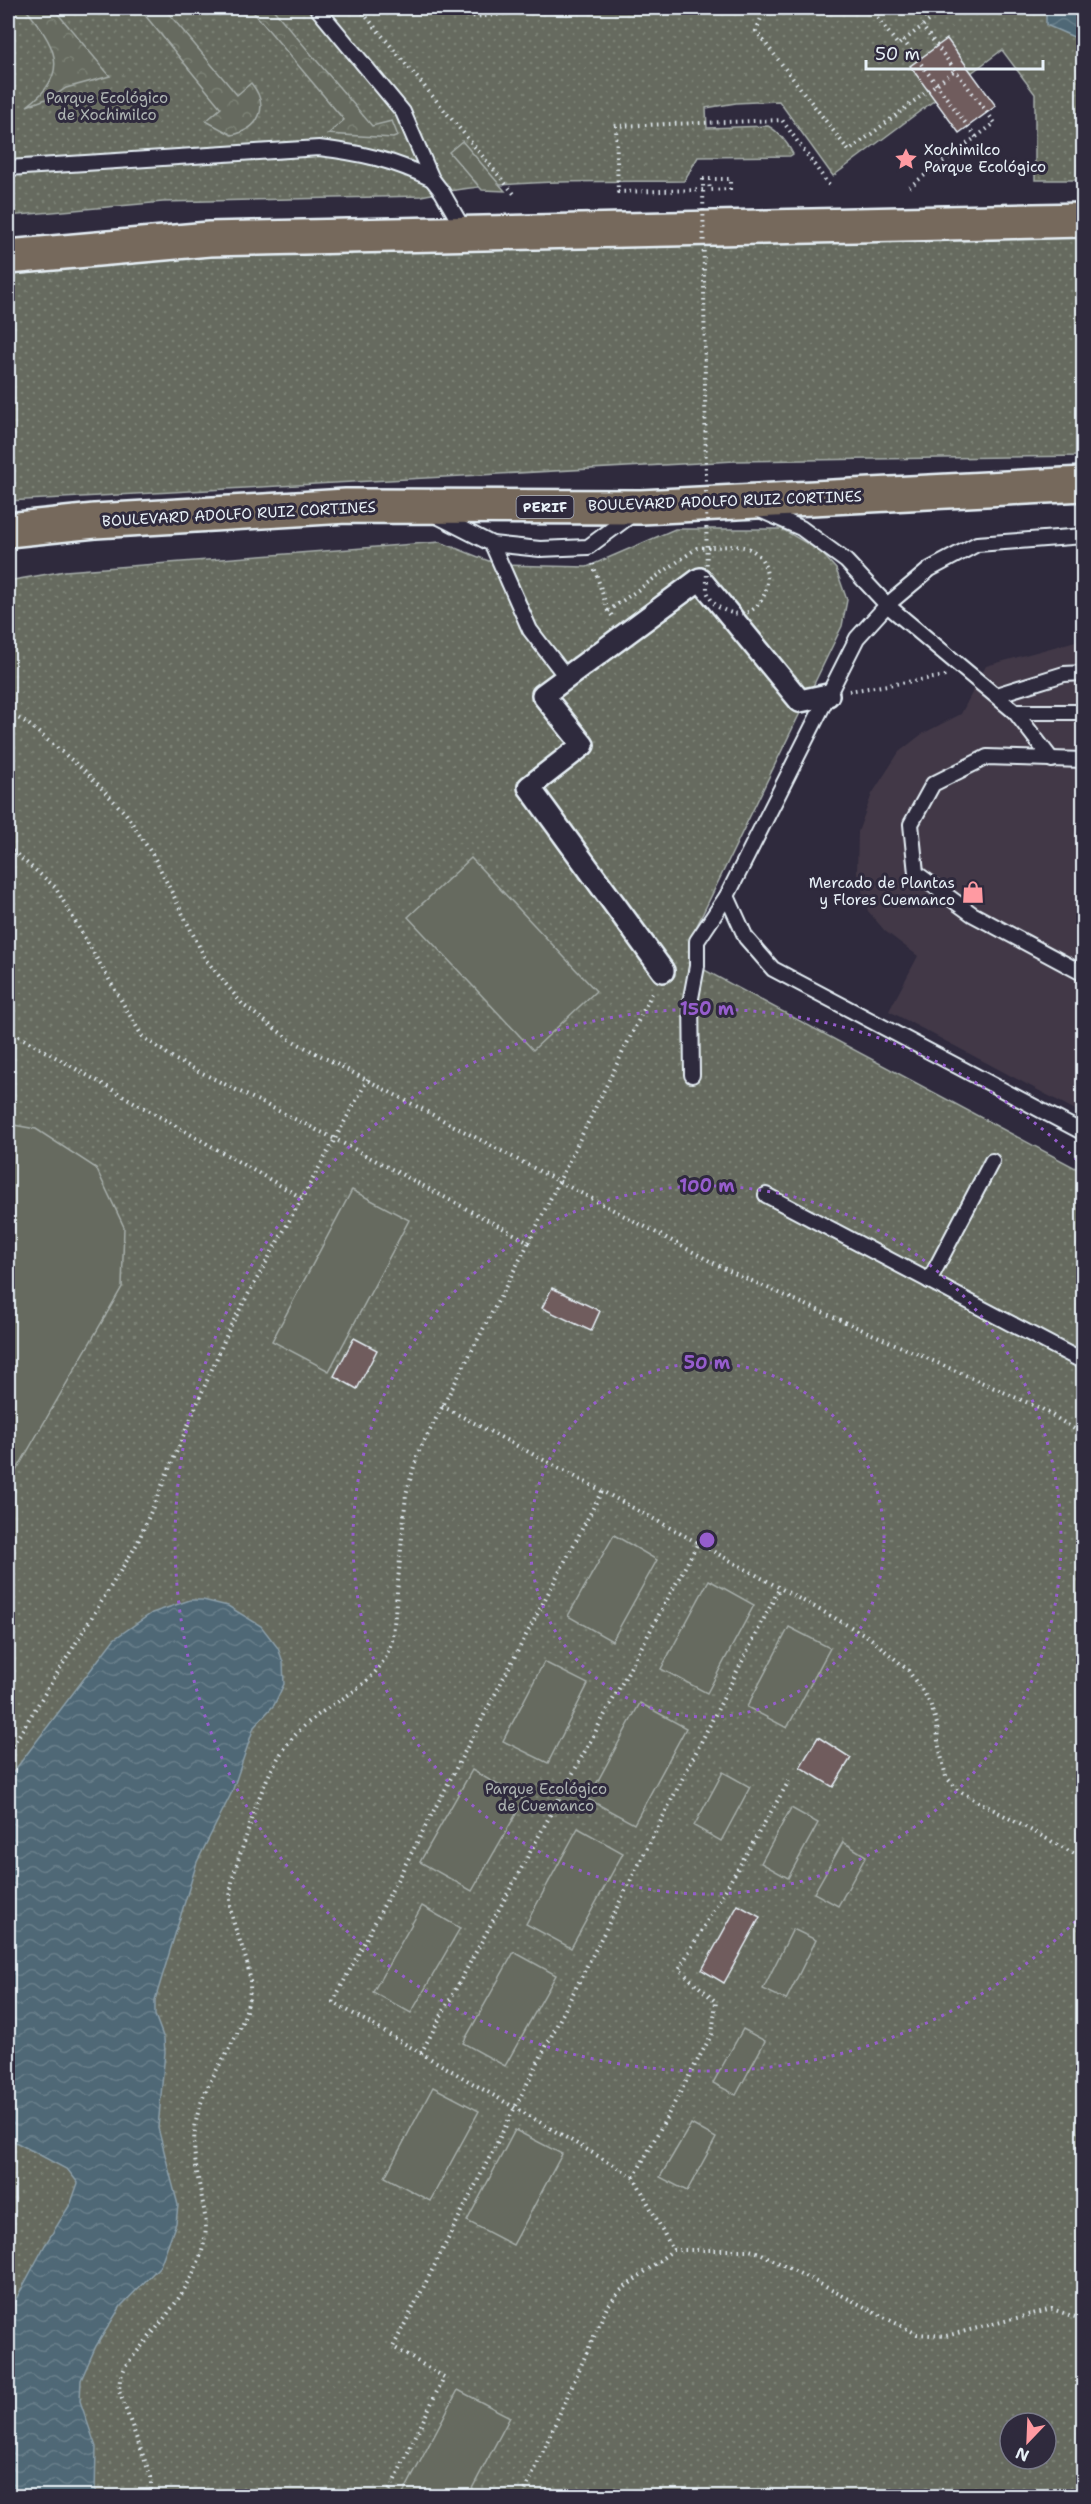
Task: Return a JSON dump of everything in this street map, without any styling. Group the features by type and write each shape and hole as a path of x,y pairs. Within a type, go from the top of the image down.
{"highway":[{"path":"8,257 209,239 1083,220"},
{"name":"BOULEVARD ADOLFO RUIZ CORTINES","path":"8,530 95,521 346,506 641,507 1083,484"}],"street":[{"path":"663,971 529,787 583,745 543,695 700,579 800,701 828,695"}],"lane":[{"path":"317,8 403,112 432,179 465,233"},
{"path":"8,168 319,148 370,154 432,179"},
{"path":"741,502 801,528 846,561 887,605 1015,712 1052,760"},
{"path":"420,507 492,544 540,549 588,548 641,507"},
{"path":"692,1075 691,998 697,966 697,941 727,896 856,638 887,605 930,569 977,544 1083,536"},
{"path":"492,544 530,630 567,678"},
{"path":"996,694 1064,674 1083,673"},
{"path":"1015,712 1083,712"},
{"path":"1083,759 987,757 933,784 911,824 916,873 972,914 1083,974"},
{"path":"727,896 746,938 773,969 1083,1134"},
{"path":"929,1281 992,1161"},
{"path":"766,1195 1083,1362"}],"path":[{"path":"359,8 515,195"},
{"path":"438,8 472,17 502,15 525,8"},
{"path":"765,8 756,31 849,151 955,70"},
{"path":"870,8 898,45 929,21 919,8"},
{"path":"909,187 995,123 922,26"},
{"path":"903,40 976,137"},
{"path":"703,190 618,192 616,126 782,120 831,188"},
{"path":"608,612 697,548 711,547 744,547 757,554 766,567 768,586 762,603 750,612 736,614 721,610 711,601 707,591 703,190 703,179 730,179 730,189 710,190 709,183"},
{"path":"588,548 608,612 625,633"},
{"path":"828,695 969,673"},
{"path":"8,713 27,723 86,772 126,814 154,857 206,960 243,1005 289,1039 560,1180 709,1262 1042,1409 1083,1435"},
{"path":"8,847 55,887 141,1036 176,1060 334,1139 529,1242"},
{"path":"151,2496 151,2477 119,2391 120,2379 126,2366 179,2297 196,2266 203,2247 206,2218 194,2161 194,2134 202,2102 249,2003 250,1985 230,1904 232,1882 255,1810 282,1751 322,1712 370,1679 391,1647 405,1494 418,1453 529,1242 663,971"},
{"path":"8,1030 302,1198"},
{"path":"8,1753 137,1544 230,1327 368,1079"},
{"path":"442,1406 869,1637 908,1670 930,1703 937,1724 938,1742 946,1777 959,1791 1083,1859"},
{"path":"602,1491 333,2002 634,2177 673,2250"},
{"path":"421,2053 698,1544"},
{"path":"387,2496 444,2377 393,2347 779,1589"},
{"path":"634,2177 712,2034 716,2002 679,1970 789,1781"},
{"path":"523,2496 607,2307 620,2291 673,2250 748,2250 760,2253 916,2334 946,2336 1052,2309 1083,2320"}],"shaded area":[{"name":"Mercado de Plantas y Flores Cuemanco","path":"1083,639 1083,1114 889,1011 918,956 885,931 868,911 857,873 858,832 872,794 899,752 922,734 961,714 986,666"}],"green space":[{"name":"Parque Ecológico de Xochimilco","path":"8,8 1083,8 1083,180 1035,180 1035,94 1002,50 833,176 779,101 736,103 706,108 707,128 768,126 782,138 793,154 790,156 698,157 684,181 519,184 453,190 421,196 163,202 8,216"},
{"path":"25,8 53,8 110,76 66,88 54,96 27,106 42,93 50,81 54,69 54,57 44,33"},
{"path":"139,8 164,8 237,95 251,83 257,92 261,108 255,122 249,128 232,135 206,121 221,108"},
{"path":"250,8 272,8 372,126 392,121 398,136 393,138 328,134 344,120"},
{"path":"462,141 505,191 482,190 449,152"},
{"path":"1083,229 1083,456 735,461 8,501 8,270 222,253"},
{"name":"Parque Ecológico de Cuemanco","path":"675,529 782,529 820,551 836,569 847,600 842,626 690,940 697,966 1083,1172 1083,2496 8,2496 8,581 65,571 440,542 499,565 587,567"},
{"path":"471,858 596,991 533,1050 408,917"},
{"path":"8,1124 36,1129 96,1168 124,1227 122,1287 8,1485"},
{"path":"352,1190 409,1220 329,1371 272,1341"},
{"path":"614,1535 657,1560 612,1641 568,1616"},
{"path":"709,1580 754,1605 707,1693 661,1669"},
{"path":"789,1627 830,1648 787,1728 747,1707"},
{"path":"544,1662 588,1684 548,1763 503,1741"},
{"path":"640,1703 686,1728 634,1824 588,1799"},
{"path":"472,1770 524,1800 472,1891 420,1862"},
{"path":"723,1772 750,1787 721,1841 694,1826"},
{"path":"791,1808 818,1823 788,1878 761,1863"},
{"path":"578,1828 623,1853 571,1948 526,1924"},
{"path":"843,1842 866,1856 838,1906 814,1893"},
{"path":"422,1906 460,1928 411,2013 373,1992"},
{"path":"793,1929 816,1940 786,2000 763,1989"},
{"path":"514,1952 556,1975 505,2066 463,2043"},
{"path":"743,2029 765,2041 736,2095 713,2083"},
{"path":"433,2087 479,2111 430,2201 385,2177"},
{"path":"691,2124 716,2138 687,2191 660,2177"},
{"path":"515,2130 562,2154 513,2245 467,2221"},
{"path":"458,2390 510,2417 468,2496 402,2496"}],"water":[{"path":"1046,8 1083,8 1083,41 1046,25"},
{"path":"190,1600 203,1600 228,1606 261,1626 278,1648 283,1662 284,1684 274,1705 254,1727 232,1792 197,1862 155,2000 155,2015 164,2039 165,2052 158,2128 178,2205 176,2223 160,2266 121,2306 96,2346 81,2380 80,2401 96,2447 95,2496 8,2496 8,2314 45,2245 71,2203 78,2183 68,2170 8,2138 8,1779 114,1639 152,1613"}],"building":[{"path":"947,39 996,106 959,133 910,66"},
{"path":"552,1288 600,1311 591,1331 542,1308"},
{"path":"354,1338 377,1350 357,1389 334,1376"},
{"path":"818,1737 851,1758 833,1787 800,1767"},
{"path":"738,1905 760,1917 724,1983 702,1970"}],"place":[{"name":"Xochimilco Parque Ecológico","path":"906,159"},
{"name":"Mercado de Plantas y Flores Cuemanco","path":"973,892"}]}
